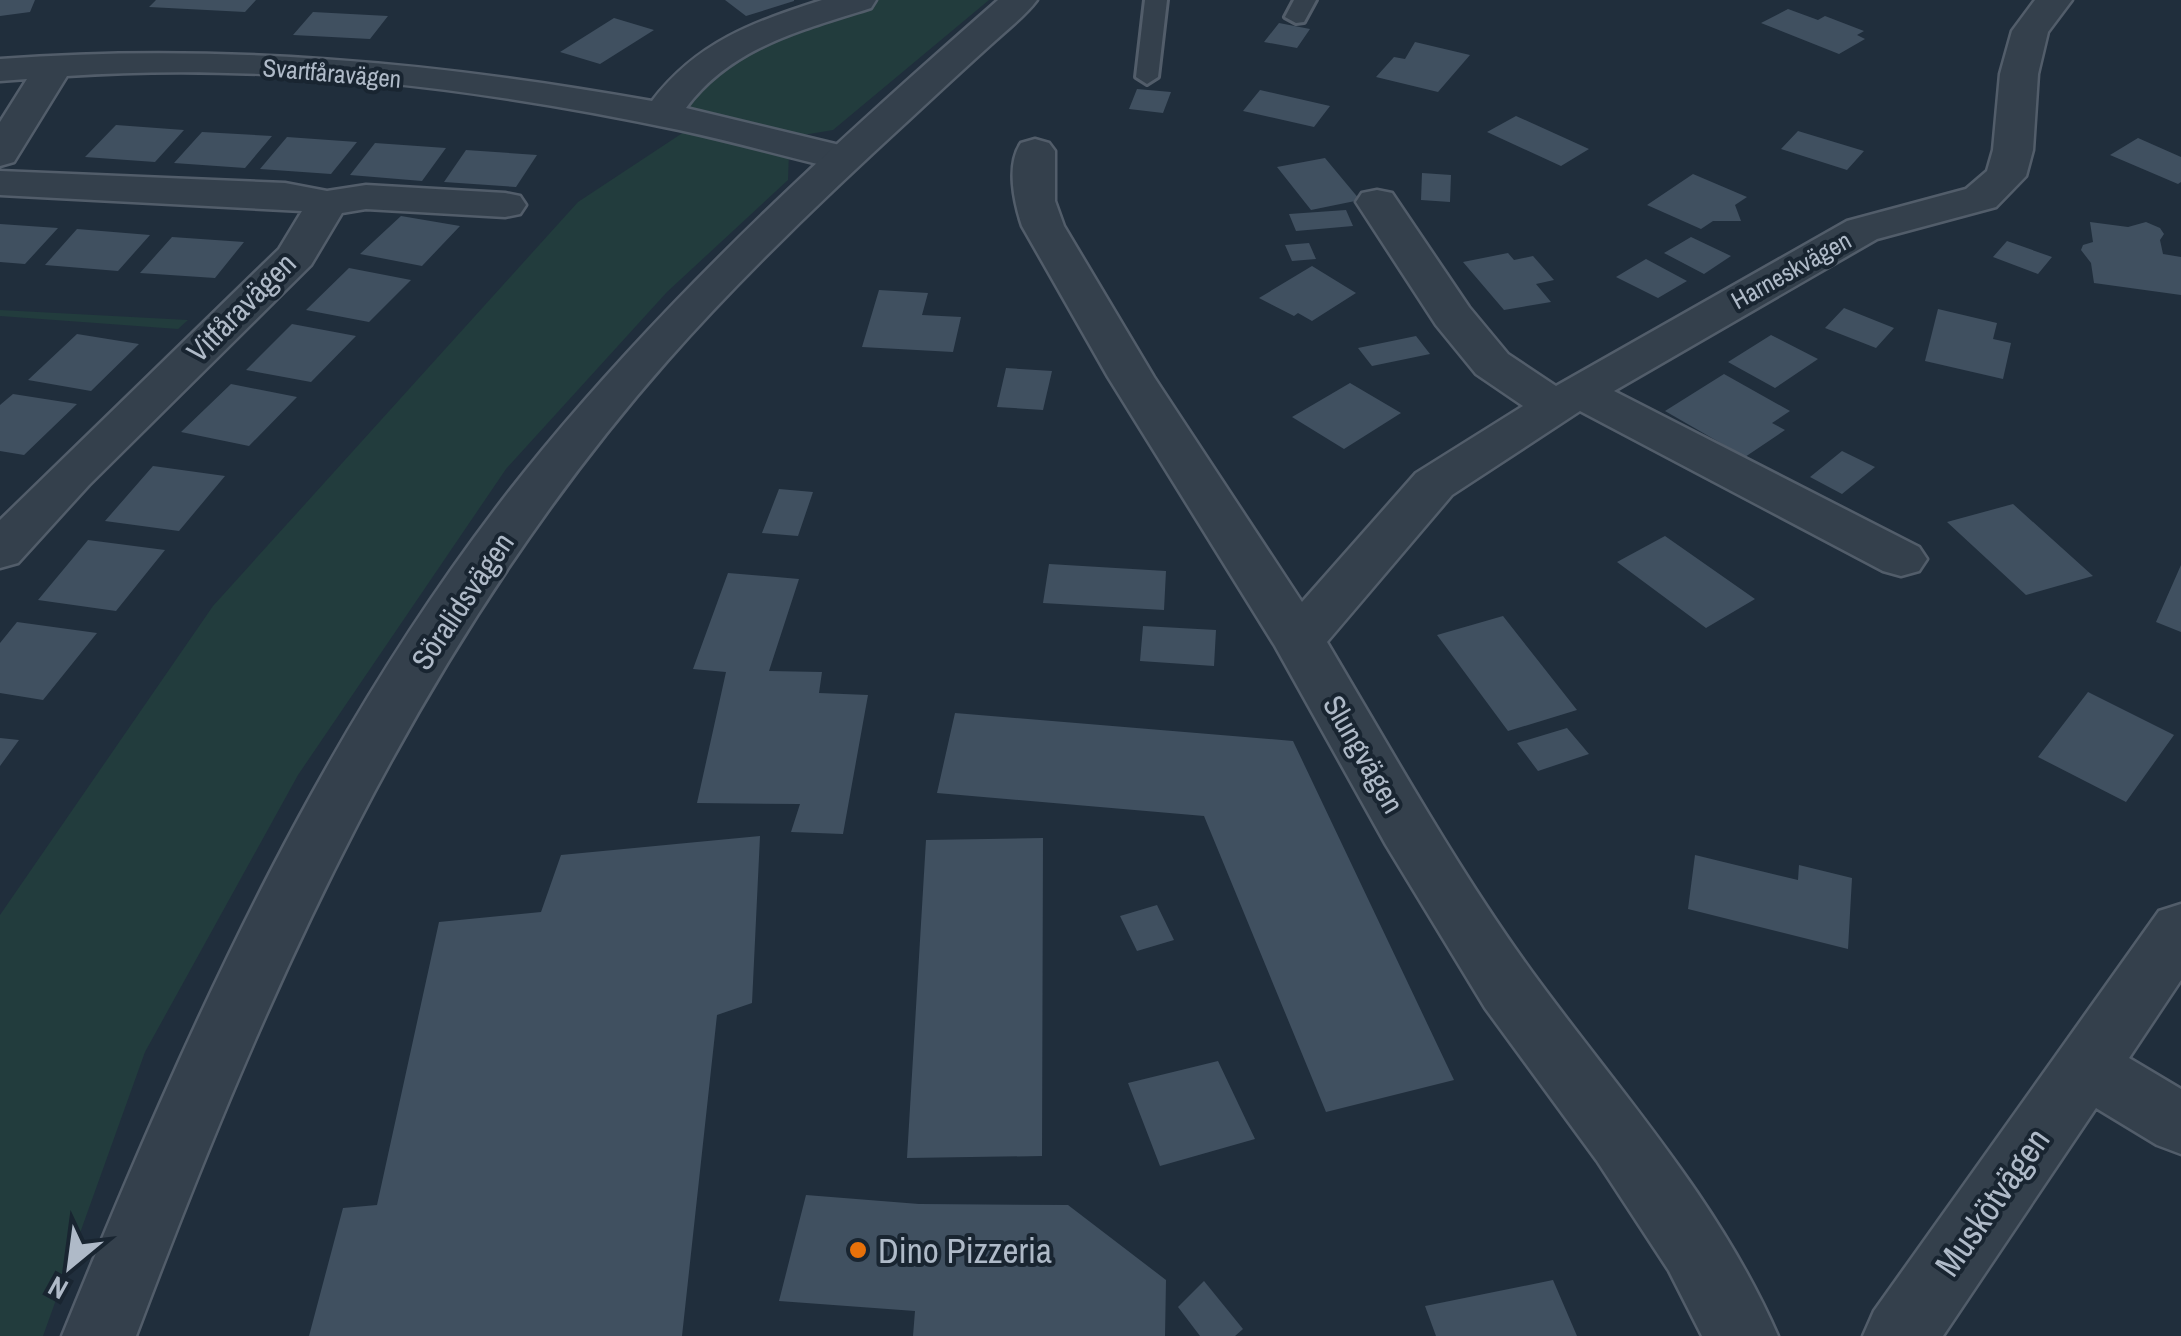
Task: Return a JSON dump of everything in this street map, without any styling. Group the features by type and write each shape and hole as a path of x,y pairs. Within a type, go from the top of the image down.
{"street":[{"path":"662,115 678,89 721,49 858,0"},
{"name":"Söralidsvägen","path":"98,1336 158,1181 228,1021 361,761 424,655 538,490 647,356 842,158 1019,0"},
{"name":"Harneskvägen","path":"1299,640 1434,484 1567,399 1862,230 1980,198 2006,176 2013,150 2018,74 2030,31 2054,0"},
{"name":"Svartfåravägen","path":"0,70 178,64 335,72 516,90 662,115 842,158"},
{"path":"0,154 54,66"},
{"name":"Slungvägen","path":"1035,151 1034,202 1043,226 1140,392 1299,640 1407,829 1508,989 1621,1140 1694,1248 1741,1336"},
{"path":"0,183 285,195 327,203 366,197 505,205"},
{"path":"1378,202 1452,316 1492,364 1901,559"},
{"name":"Vitfåravägen","path":"0,551 72,474 296,256 327,203"},
{"name":"Muskötvägen","path":"1900,1336 2181,930"},
{"path":"2085,1068 2181,1124"}],"lane":[{"path":"1147,77 1156,0"}],"green space":[{"path":"877,0 989,0 833,130 791,137 678,109 706,73 783,31"},
{"path":"684,132 789,153 788,180 667,292 506,469 298,775 145,1052 43,1336 0,1336 0,915 213,606 578,202"},
{"path":"0,310 188,320 178,329 0,316"}],"building":[{"path":"0,0 35,0 30,12 0,16"},
{"path":"156,0 256,0 245,12 149,7"},
{"path":"725,0 794,0 794,1 746,16"},
{"path":"1788,9 1818,20 1825,16 1864,31 1857,35 1865,39 1839,54 1761,23"},
{"path":"313,12 388,16 370,39 293,35"},
{"path":"614,18 654,30 600,64 560,52"},
{"path":"1279,23 1310,29 1297,48 1264,42"},
{"path":"1415,42 1470,55 1438,92 1376,77 1394,57 1405,59"},
{"path":"1137,89 1171,92 1163,113 1129,109"},
{"path":"1260,90 1330,106 1314,127 1243,111"},
{"path":"1516,116 1589,149 1561,166 1487,132"},
{"path":"116,125 184,130 155,162 85,157"},
{"path":"1798,131 1864,151 1847,170 1781,149"},
{"path":"202,132 272,136 245,168 174,163"},
{"path":"287,137 357,142 331,174 260,169"},
{"path":"2138,138 2181,157 2181,182 2110,155"},
{"path":"375,143 446,148 422,181 350,175"},
{"path":"466,150 537,155 516,187 444,182"},
{"path":"1325,158 1360,200 1311,210 1277,167"},
{"path":"1422,173 1451,175 1450,202 1421,200"},
{"path":"1693,174 1747,197 1735,205 1741,221 1713,221 1701,229 1647,205"},
{"path":"1346,210 1353,226 1296,231 1289,214"},
{"path":"401,216 460,226 422,266 360,254"},
{"path":"2090,222 2128,227 2146,222 2160,228 2164,234 2160,240 2163,254 2181,257 2181,295 2094,283 2091,263 2081,250 2083,245 2093,242"},
{"path":"0,224 58,228 25,264 0,262"},
{"path":"77,229 150,235 118,271 45,265"},
{"path":"172,237 244,242 215,278 140,273"},
{"path":"1691,237 1731,256 1704,274 1664,253"},
{"path":"2007,241 2052,257 2038,274 1993,257"},
{"path":"1309,243 1316,259 1292,261 1285,245"},
{"path":"1508,253 1514,260 1533,256 1554,280 1536,284 1551,302 1504,310 1463,262"},
{"path":"1646,259 1687,281 1658,298 1616,277"},
{"path":"1312,266 1356,293 1312,321 1259,298"},
{"path":"349,268 411,280 369,322 306,310"},
{"path":"879,290 928,293 922,315 961,317 953,352 862,347"},
{"path":"1844,308 1894,328 1876,348 1825,328"},
{"path":"1938,309 1997,323 1993,339 2011,343 2003,379 1925,361"},
{"path":"292,324 356,336 311,382 246,370"},
{"path":"77,334 139,344 91,391 28,380"},
{"path":"1771,335 1818,359 1775,388 1728,362"},
{"path":"1416,336 1430,354 1372,366 1358,348"},
{"path":"1006,368 1052,371 1043,410 997,407"},
{"path":"1724,374 1790,411 1772,423 1785,430 1745,457 1665,411"},
{"path":"1350,383 1401,413 1344,449 1292,417"},
{"path":"231,384 297,397 249,446 181,432"},
{"path":"13,394 77,404 24,455 0,451 0,405"},
{"path":"1842,451 1875,467 1842,494 1810,477"},
{"path":"153,466 225,476 179,531 105,521"},
{"path":"779,489 813,492 798,536 762,533"},
{"path":"2013,504 2093,576 2026,595 1947,522"},
{"path":"1665,536 1755,599 1706,628 1617,562"},
{"path":"88,540 165,550 116,611 38,600"},
{"path":"1049,564 1166,571 1164,610 1043,603"},
{"path":"2181,565 2181,632 2156,622"},
{"path":"728,573 799,579 769,671 822,672 819,693 868,695 843,834 791,832 800,804 697,803 726,672 693,669"},
{"path":"1503,616 1577,710 1508,731 1437,635"},
{"path":"17,622 97,633 43,700 0,693 0,643"},
{"path":"1143,626 1216,630 1214,666 1140,661"},
{"path":"2088,692 2174,735 2126,802 2038,757"},
{"path":"955,713 1293,741 1454,1080 1326,1112 1204,816 937,793"},
{"path":"1567,728 1589,754 1538,771 1517,743"},
{"path":"0,738 19,740 0,766"},
{"path":"760,836 752,1003 717,1015 682,1336 309,1336 343,1208 377,1205 439,922 541,912 561,855"},
{"path":"1043,838 1042,1156 907,1158 926,840"},
{"path":"1695,855 1798,880 1799,865 1852,878 1848,949 1688,909"},
{"path":"1157,905 1174,940 1137,951 1120,916"},
{"path":"1218,1061 1255,1139 1160,1166 1128,1083"},
{"path":"806,1195 919,1204 1068,1205 1166,1280 1165,1336 913,1336 915,1311 779,1301"},
{"path":"1553,1280 1577,1336 1436,1336 1425,1306"},
{"path":"1204,1281 1243,1329 1235,1336 1200,1336 1178,1307"}],"place":[{"name":"Dino Pizzeria","path":"858,1250"}]}
